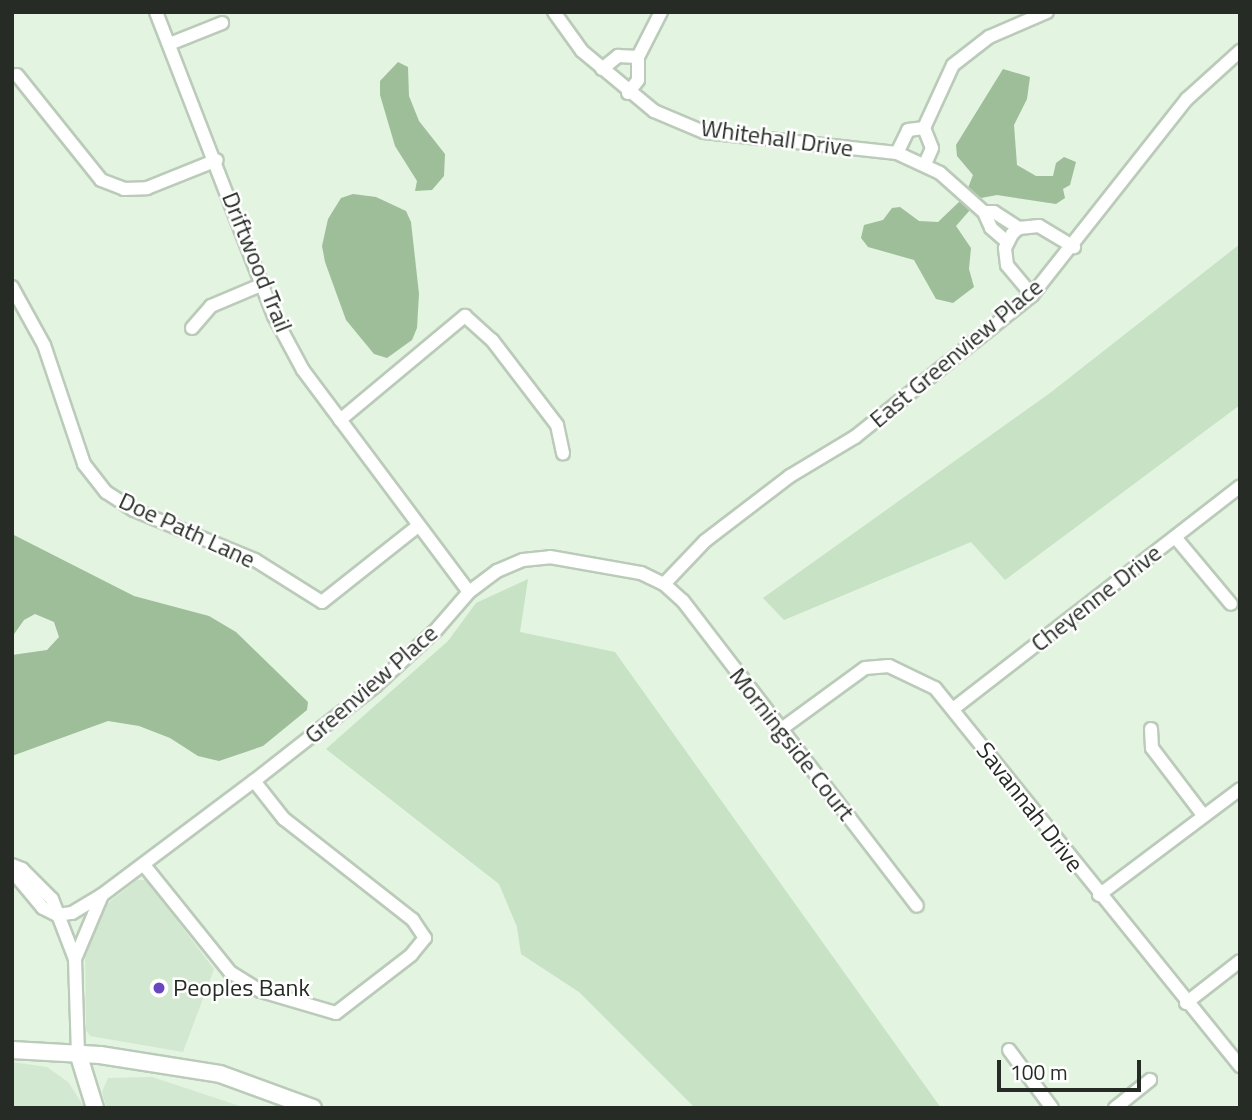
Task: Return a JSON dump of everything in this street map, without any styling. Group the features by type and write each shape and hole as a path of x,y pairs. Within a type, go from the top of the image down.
{"main road":[{"path":"12,1050 78,1053 220,1074 313,1108"},
{"path":"78,1053 95,1108"}],"street":[{"name":"Driftwood Trail","path":"156,12 172,43 274,316 303,370 469,592"},
{"name":"Whitehall Drive","path":"554,12 602,69 628,93 654,111 705,131 897,153 925,164 984,212 994,212 1019,228 1039,226 1074,247"},
{"path":"628,93 638,80 638,57 661,12"},
{"path":"925,164 932,148 924,128 953,65 969,49 1047,12"},
{"path":"172,43 222,23"},
{"name":"East Greenview Place","path":"664,584 705,541 790,476 855,437 1032,295 1074,247 1187,99 1240,51"},
{"path":"602,69 618,56 638,57"},
{"path":"17,75 101,180 124,189 147,188 217,160"},
{"path":"897,153 908,130 924,128"},
{"name":"Whitehall Drive","path":"984,212 986,222 1007,242 1007,265 1032,295"},
{"path":"1007,242 1019,228"},
{"path":"192,328 211,306 263,284"},
{"name":"Doe Path Lane","path":"12,287 44,345 84,464 106,492 134,510 255,560 322,602 418,526"},
{"path":"340,420 447,335 465,316 485,333 557,425 563,453"},
{"name":"Cheyenne Drive","path":"953,709 1240,486"},
{"path":"1175,537 1231,604"},
{"name":"Greenview Place","path":"57,915 72,913 102,895 254,781 405,660 469,592 514,564 550,557 640,573 664,584"},
{"name":"Morningside Court","path":"664,584 683,601 917,906"},
{"name":"Savannah Drive","path":"780,730 865,668 889,666 912,674 935,688 1186,1003 1240,1066"},
{"path":"1151,729 1152,748 1203,815"},
{"path":"144,865 230,972 261,991 336,1013 411,955 425,938 413,920 284,818 254,781"},
{"path":"1099,895 1240,789"},
{"path":"12,865 22,869 52,899 75,959 78,1053"},
{"path":"12,871 43,908 57,915"},
{"path":"75,959 102,895"},
{"path":"1186,1003 1240,961"},
{"path":"1009,1050 1052,1108"},
{"path":"1115,1108 1150,1080"}],"shaded area":[{"path":"398,62 408,67 409,96 419,121 445,154 444,176 432,190 415,191 417,181 395,146 380,95 380,81"},
{"path":"1003,69 1030,77 1027,99 1014,125 1017,165 1036,176 1053,176 1056,163 1064,157 1076,162 1070,185 1063,189 1065,198 1056,204 997,195 981,198 968,188 973,175 957,156 956,145"},
{"path":"353,194 376,197 406,211 411,222 419,294 417,328 412,340 387,358 374,354 346,320 325,262 322,246 328,219 341,198"},
{"path":"960,201 970,210 956,226 971,248 969,269 974,287 953,303 936,299 914,260 868,247 861,238 864,225 883,220 892,208 900,207 919,221 938,222"},
{"path":"1240,244 1240,405 1005,580 971,542 784,620 763,598 1050,393"},
{"path":"12,534 134,596 209,616 236,632 308,702 307,710 263,746 219,761 198,756 170,738 139,726 108,721 12,756 12,655 47,650 59,637 54,622 35,614 24,620 12,637"},
{"path":"528,579 520,632 615,652 941,1108 695,1108 579,992 521,954 517,927 499,884 326,749 448,641 476,603"},
{"path":"137,880 146,880 214,969 183,1052 90,1036 86,1030 85,945 103,907"},
{"path":"12,1062 47,1067 68,1082 85,1108 12,1108"},
{"path":"152,1077 246,1108 106,1106 102,1092 108,1078"}],"place":[{"name":"Peoples Bank","path":"159,988"}]}
